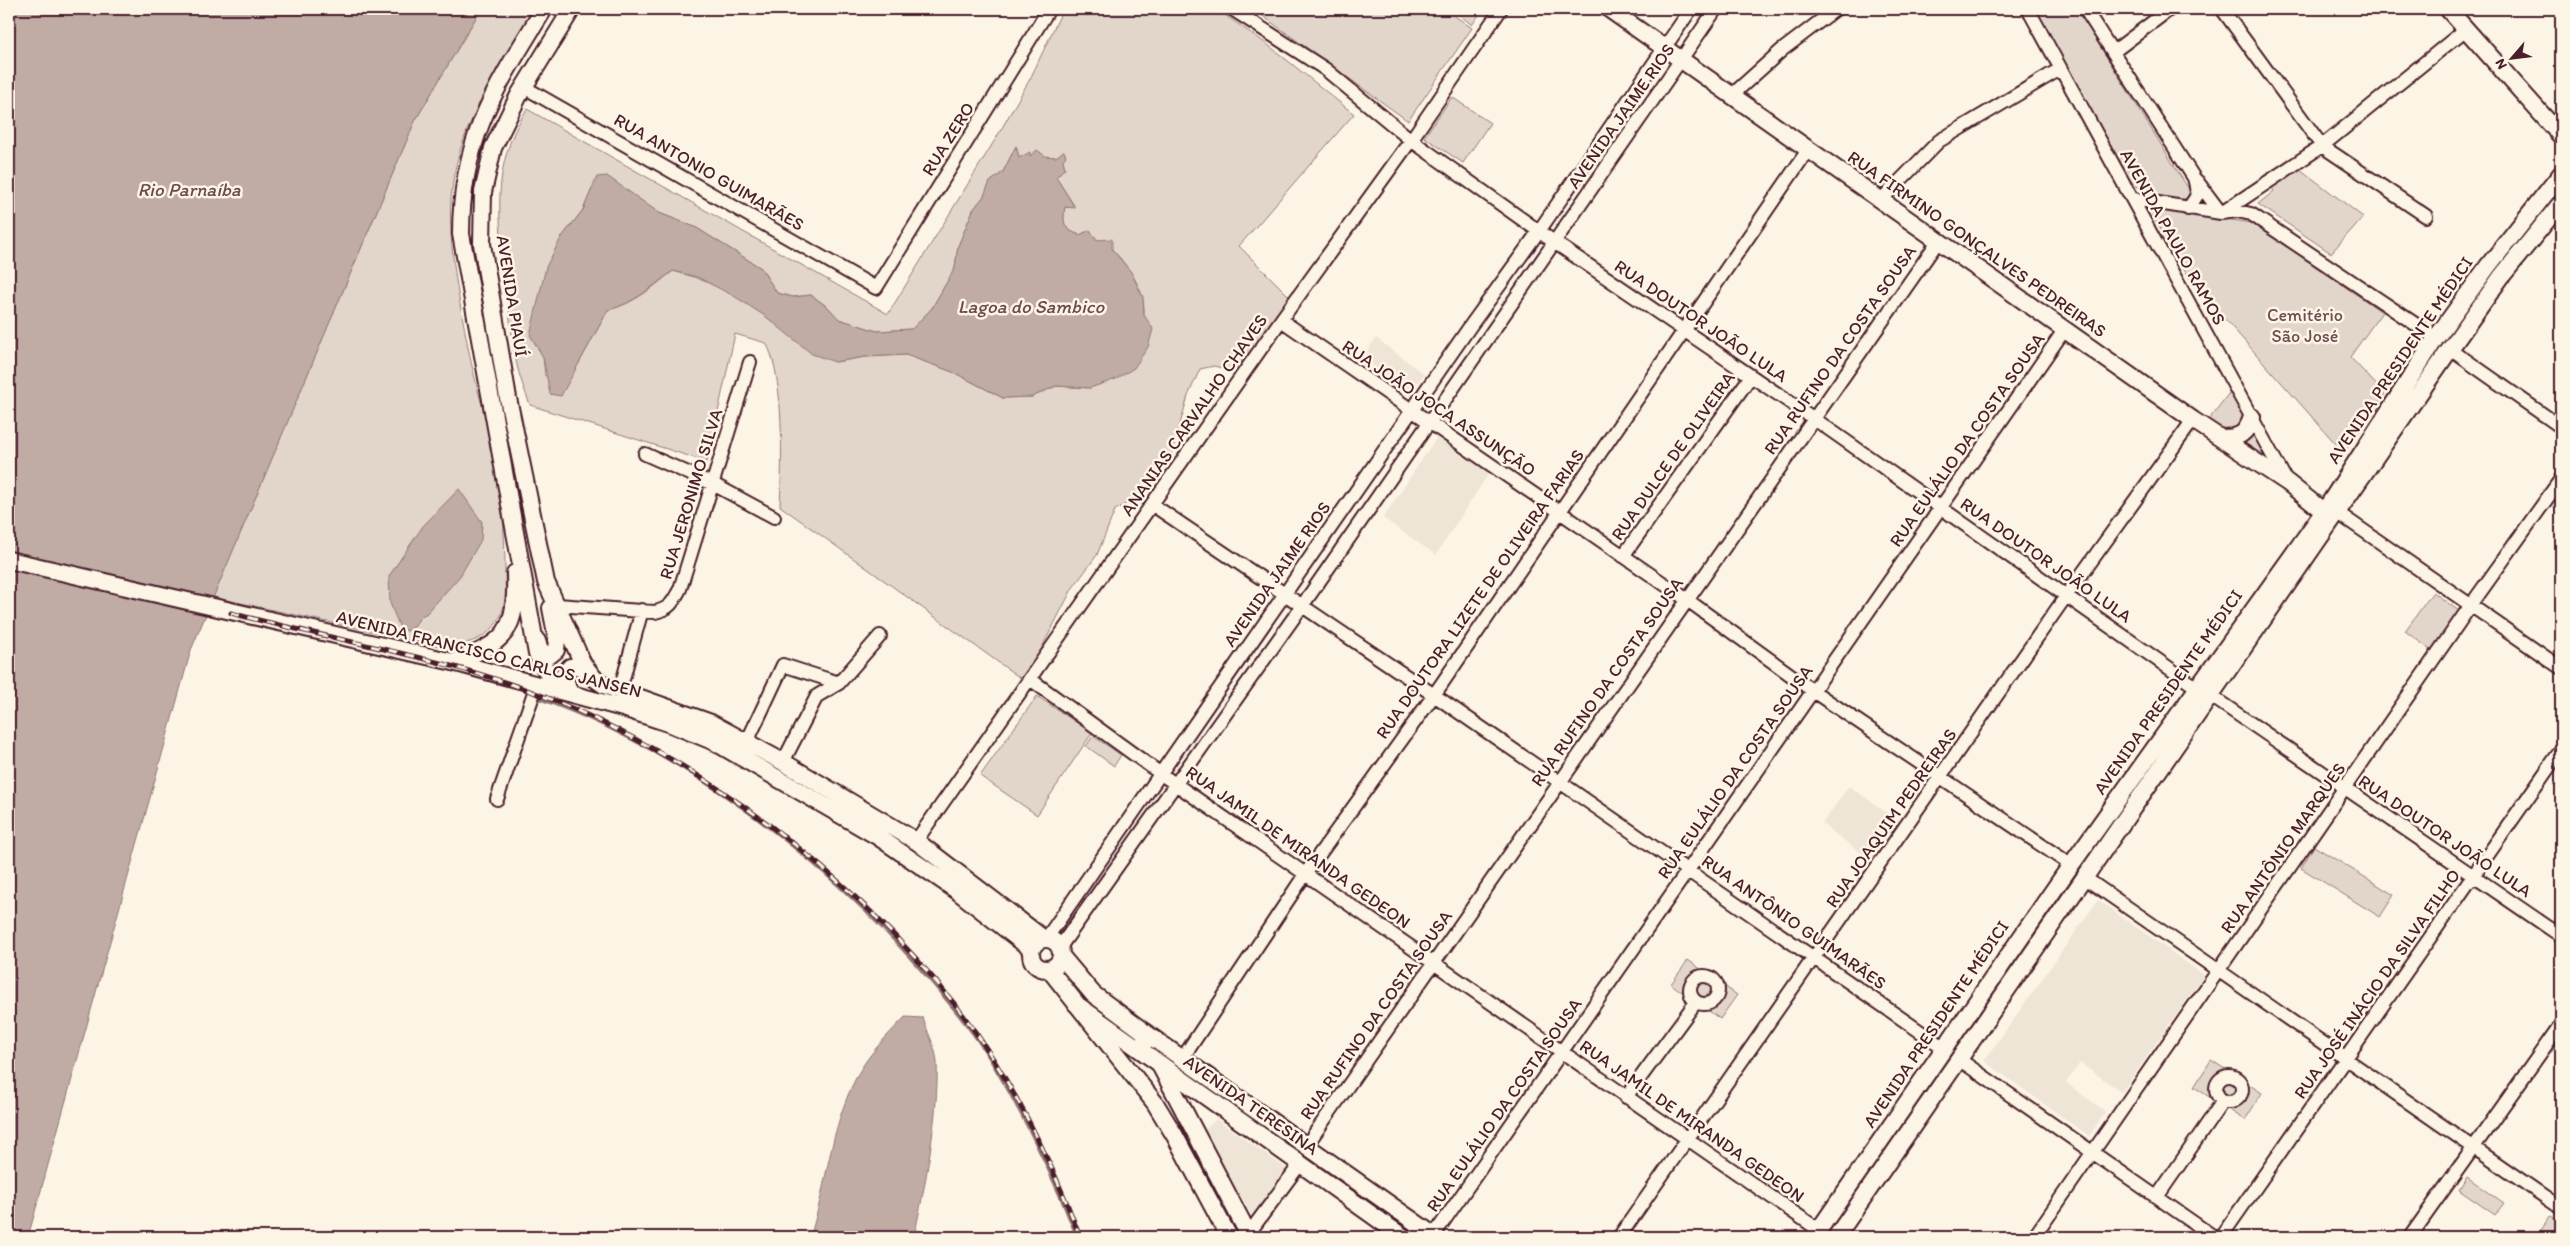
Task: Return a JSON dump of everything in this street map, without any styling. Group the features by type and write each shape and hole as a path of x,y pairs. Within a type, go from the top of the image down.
{"main road":[{"path":"544,9 506,70 482,115 470,152 461,209 461,234 537,654 551,678 585,698"},
{"name":"AVENIDA PIAUÍ","path":"557,605 546,582 508,398 482,244 483,192 492,148 524,87 572,9"},
{"name":"RUA FIRMINO GONÇALVES PEDREIRAS","path":"1609,9 2193,420 2331,512"},
{"path":"2448,9 2561,136"},
{"name":"AVENIDA PRESIDENTE MÉDICI","path":"2331,512 2402,388 2436,338 2488,266 2561,174"},
{"name":"AVENIDA PRESIDENTE MÉDICI","path":"1816,1234 2020,937 2196,687 2266,602 2417,398 2502,277 2561,203"},
{"path":"2488,266 2502,277"},
{"path":"2402,388 2417,398"},
{"path":"2221,438 2241,436 2247,431 2252,417"},
{"path":"453,662 473,655 492,645 502,636 509,624 516,604 513,524"},
{"name":"AVENIDA FRANCISCO CARLOS JANSEN","path":"9,560 231,613 453,662 537,684 670,724 715,742 877,836 956,890 1049,946"},
{"path":"535,636 540,650 545,655 550,655 556,650 557,639 546,582"},
{"name":"AVENIDA PRESIDENTE MÉDICI","path":"1836,1237 2037,949 2210,696 2266,602"},
{"name":"AVENIDA FRANCISCO CARLOS JANSEN","path":"557,605 576,650 594,678 604,685 711,723 783,762 916,841 1049,946 1093,994 1143,1031 1250,1235"},
{"path":"568,688 564,675 570,667 580,666 594,678"},
{"path":"2020,937 2037,949"},
{"path":"1049,946 1057,965 1049,969"},
{"name":"AVENIDA FRANCISCO CARLOS JANSEN","path":"1049,946 1031,958 1036,966 1049,969 1155,1103 1229,1237"},
{"name":"AVENIDA TERESINA","path":"1076,1004 1160,1066 1404,1237"},
{"name":"AVENIDA TERESINA","path":"1143,1031 1435,1236"},
{"path":"1198,1178 1215,1170"},
{"path":"1343,1195 1354,1179"}],"street":[{"name":"RUA ZERO","path":"876,288 1049,9"},
{"path":"1232,9 1325,68 1411,140 1554,242"},
{"name":"ANANIAS CARVALHO CHAVES","path":"916,841 1281,320 1411,140 1501,9"},
{"name":"AVENIDA JAIME RIOS","path":"1049,946 1161,774 1284,594 1471,325 1539,231 1691,9"},
{"name":"AVENIDA JAIME RIOS","path":"1049,946 1177,785 1429,423 1487,336 1716,9"},
{"path":"1732,95 1782,50 1836,9"},
{"name":"AVENIDA PAULO RAMOS","path":"2028,9 2288,483"},
{"path":"2085,9 2194,178 2221,213"},
{"path":"2112,52 2170,9"},
{"path":"2222,9 2322,146 2426,216"},
{"path":"2221,213 2322,146 2466,29"},
{"path":"1881,200 1939,141 2060,69"},
{"name":"RUA ANTONIO GUIMARÃES","path":"524,87 876,288"},
{"path":"1600,140 1616,152"},
{"name":"RUA DOUTORA LIZETE DE OLIVEIRA FARIAS","path":"1182,1059 1306,872 1434,694 1808,150"},
{"name":"AVENIDA PAULO RAMOS","path":"2188,209 2198,194 2194,178"},
{"path":"2132,199 2188,209 2221,213 2237,211 2251,214 2436,338"},
{"name":"RUA RUFINO DA COSTA SOUSA","path":"1306,1146 1686,599 1939,240"},
{"name":"RUA DOUTOR JOÃO LULA","path":"1554,242 1813,418 2196,687"},
{"name":"RUA JOÃO JOCA ASSUNÇÃO","path":"1281,320 1411,412 1686,599 1813,691 2071,864"},
{"path":"1471,325 1487,336"},
{"name":"RUA EULÁLIO DA COSTA SOUSA","path":"1435,1236 2065,329"},
{"path":"2450,349 2561,426"},
{"name":"RUA JERONIMO SILVA","path":"557,605 663,610 672,605 680,590 750,362"},
{"name":"RUA DULCE DE OLIVEIRA","path":"1623,556 1751,376"},
{"name":"RUA JOAQUIM PEDREIRAS","path":"1619,1237 2066,596 2193,420"},
{"path":"645,454 713,484 774,517"},
{"name":"RUA ANTÔNIO MARQUES","path":"2034,1237 2561,478"},
{"name":"RUA ANTÔNIO GUIMARÃES","path":"1153,505 1434,694 1944,1048"},
{"name":"RUA FIRMINO GONÇALVES PEDREIRAS","path":"2331,512 2471,605 2561,668"},
{"path":"620,690 642,610"},
{"path":"783,762 817,696 839,683 880,636"},
{"path":"747,742 783,665 839,683"},
{"name":"RUA JAMIL DE MIRANDA GEDEON","path":"1030,679 1161,774 1306,872 1688,1140 1816,1234"},
{"path":"497,799 537,684"},
{"name":"RUA DOUTOR JOÃO LULA","path":"2210,696 2344,790 2561,936"},
{"name":"RUA JOSÉ INÁCIO DA SILVA FILHO","path":"2221,1237 2561,750"},
{"path":"2084,878 2561,1208"},
{"path":"1626,1097 1696,1002"},
{"path":"2410,1237 2561,1024"},
{"path":"1960,1060 2214,1237"},
{"path":"2157,1198 2223,1101"},
{"path":"1250,1235 1300,1164"}],"shaded area":[{"path":"1376,338 1424,374 1410,393 1362,358"},
{"path":"1437,437 1489,473 1436,555 1383,518"},
{"path":"1849,786 1900,822 1872,861 1822,824"},
{"path":"2098,900 2204,975 2122,1092 2080,1063 2066,1083 2106,1112 2089,1136 1984,1061"},
{"path":"1216,1119 1287,1169 1252,1216 1204,1131"}],"green space":[{"path":"481,9 536,9 496,73 473,118 463,141 452,189 451,227 454,268 471,361 495,457 500,485 505,556 505,590 501,616 492,629 471,642 438,646 213,597 415,121"},
{"path":"1063,9 1216,9 1267,44 1354,114 1239,246 1292,299 1234,371 1214,366 1200,369 1188,396 1171,456 1137,498 1115,510 1097,555 1072,589 1023,680 780,506 781,422 779,398 772,358 766,343 735,334 707,462 530,405 516,361 513,341 501,236 500,193 507,151 515,130 527,109 888,314 998,135 1031,77","holes":["1016,146 1019,158 1056,157 1063,152 1055,176 1075,207 1065,207 1065,225 1070,231 1080,235 1090,230 1096,238 1125,264 1140,290 1144,305 1142,318 1090,388 1056,386 1032,397 1003,398 953,372 906,355 865,357 835,362 737,297 716,286 673,271 635,299 608,310 578,365 545,376 543,357 561,238 583,210 597,177 636,197 659,213 695,227 761,268 777,293 793,297 811,295 829,308 838,319 877,331 912,329 932,308 955,268 958,246 973,210 984,196 990,182 1003,172"]},
{"path":"1253,9 1445,9 1472,28 1408,121"},
{"path":"1452,9 1483,9 1472,25"},
{"path":"2035,9 2077,9 2188,188 2190,197 2175,200 2158,197 2142,190 2131,181"},
{"path":"1452,97 1490,123 1463,163 1424,137"},
{"path":"2300,169 2363,217 2331,253 2258,204 2274,191 2272,188"},
{"name":"Cemitério São José","path":"2160,209 2252,223 2382,312 2350,357 2385,394 2344,453 2192,282 2152,215"},
{"path":"2232,389 2274,470 2207,422"},
{"path":"2433,592 2459,611 2431,650 2405,631"},
{"path":"1037,696 1092,733 1037,815 980,776"},
{"path":"1093,736 1121,755 1114,766 1086,746"},
{"path":"2314,846 2394,895 2380,917 2301,868"},
{"path":"1688,960 1737,995 1720,1019 1671,984"},
{"path":"2211,1060 2262,1093 2245,1120 2194,1087"},
{"path":"2467,1177 2504,1203 2495,1215 2459,1190"},
{"path":"2551,1216 2561,1223 2561,1237 2536,1237"}],"water":[{"name":"Rio Parnaíba","path":"9,9 481,9 415,121 191,650 28,1237 9,1237"},
{"name":"Lagoa do Sambico","path":"1016,146 1019,158 1030,152 1030,156 1037,150 1045,156 1056,157 1064,151 1066,156 1063,160 1065,168 1056,177 1075,208 1065,207 1065,225 1070,231 1080,235 1090,230 1096,240 1112,239 1112,249 1131,272 1143,297 1144,315 1153,329 1148,347 1134,368 1116,379 1090,388 1056,386 1032,397 1003,398 953,372 906,355 865,357 835,362 812,354 765,316 734,296 697,277 673,271 634,299 608,310 561,396 550,394 543,357 530,335 546,267 561,238 583,210 597,177 607,176 659,213 695,227 761,268 777,293 793,297 811,295 829,308 839,319 877,331 912,329 932,308 955,268 958,246 973,210 984,196 990,182 1003,172"},
{"path":"459,489 482,522 481,540 460,576 427,613 420,617 414,627 407,631 400,628 390,603 389,576 423,526"},
{"path":"905,1017 923,1018 937,1062 934,1127 914,1237 810,1237 834,1137 855,1080 877,1047"}],"waterway":[{"path":"535,697 589,719 643,745 695,776 745,810 794,847 883,928 949,1003 990,1059 1015,1102 1037,1146 1077,1237"}],"railway":[{"path":"231,613 462,669 538,694 598,720 656,750 713,785 767,824 820,865 869,910 915,957 957,1007 1011,1088 1056,1177 1080,1237"}]}
